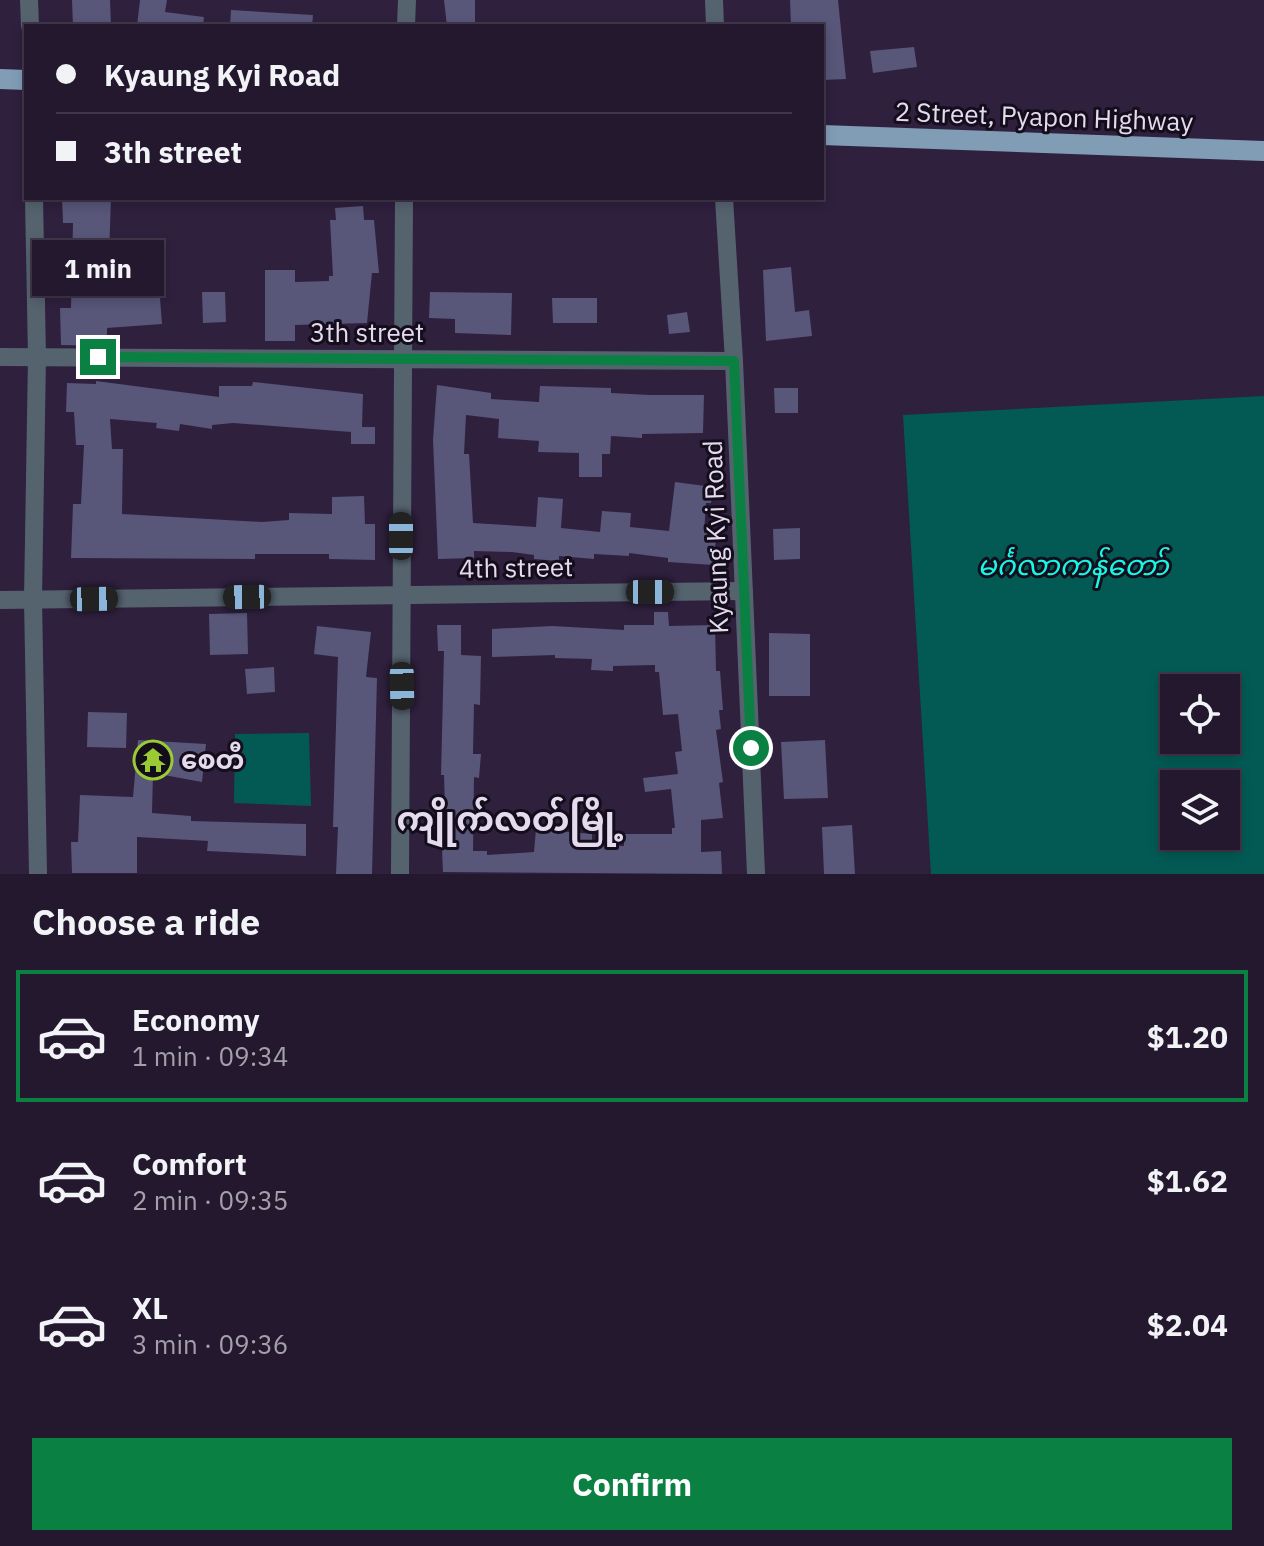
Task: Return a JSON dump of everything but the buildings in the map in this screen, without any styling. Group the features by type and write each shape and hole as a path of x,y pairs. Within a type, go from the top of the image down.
{"main road":[{"path":"0,79 24,80"},
{"name":"2 Street, Pyapon Highway","path":"824,135 1264,151"}],"street":[{"path":"29,0 30,24"},
{"path":"406,24 407,0"},
{"path":"714,0 715,24"},
{"path":"34,200 37,357 33,599 38,874"},
{"path":"400,874 404,200"},
{"name":"Kyaung Kyi Road","path":"724,200 756,874"},
{"name":"3th street","path":"0,357 734,361"},
{"name":"4th street","path":"0,600 744,591"}],"water":[{"name":"မင်္ဂလာကန်တော်","path":"1264,396 1264,874 931,874 903,415"},
{"path":"309,733 311,806 234,803 235,734"}],"place":[{"name":"စေတီ","path":"153,760"}],"district":[{"name":"ကျိုက်လတ်မြို့","path":"510,819"}],"route":[{"path":"98,357 734,361 751,748"}]}
